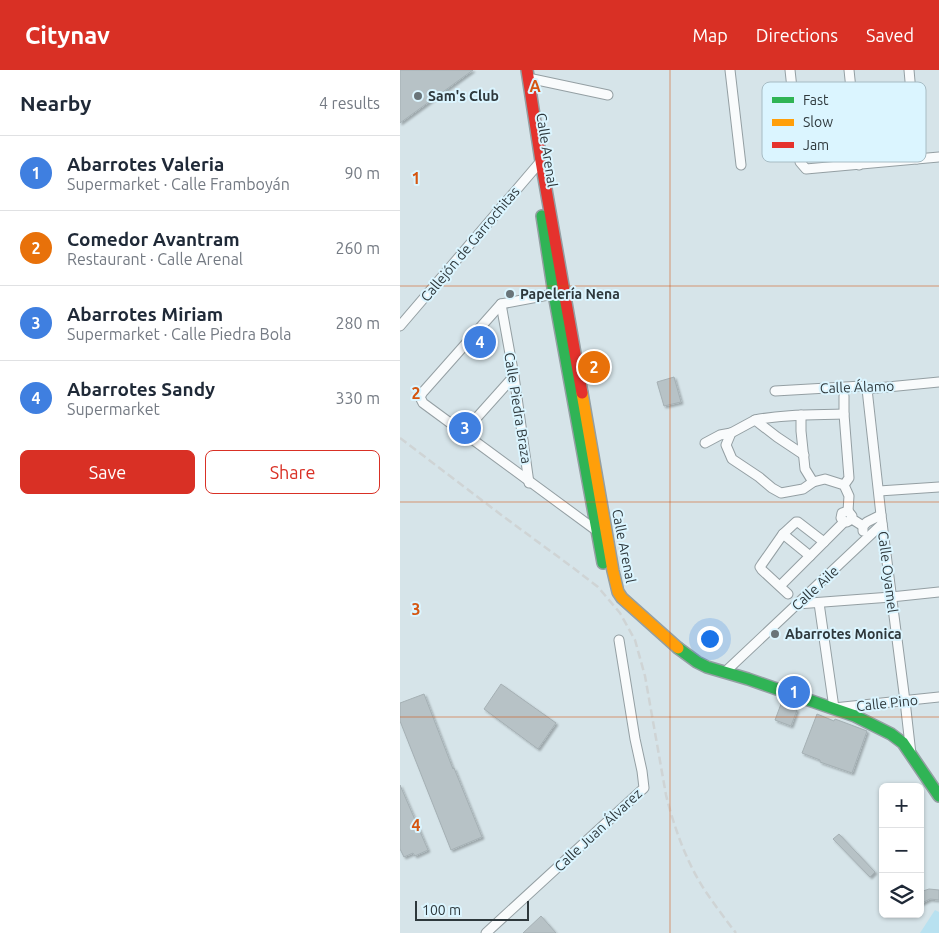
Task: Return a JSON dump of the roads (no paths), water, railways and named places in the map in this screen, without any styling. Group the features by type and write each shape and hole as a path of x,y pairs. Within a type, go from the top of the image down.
{"street":[{"name":"Calle Arenal","path":"518,70 538,164"},
{"path":"730,70 741,165"},
{"name":"Calle Arenal","path":"527,74 538,164 597,531 607,582 610,588 618,592"},
{"path":"527,74 608,95"},
{"path":"926,159 939,157"},
{"path":"800,162 806,169 893,162"},
{"name":"Callejón de Garrochitas","path":"400,326 538,164"},
{"name":"Calle Arenal","path":"559,293 618,592"},
{"path":"559,293 501,304 420,397 423,403 597,531"},
{"name":"Calle Piedra Braza","path":"501,304 530,483"},
{"path":"463,433 514,376"},
{"name":"Calle Álamo","path":"775,391 862,386 867,389 939,383"},
{"name":"Calle Oyamel","path":"867,389 911,754"},
{"path":"844,396 848,478 844,485"},
{"path":"705,443 720,435 731,433 755,420 768,417 844,414"},
{"path":"801,415 805,469 813,482"},
{"path":"755,420 804,454"},
{"path":"731,433 726,445 732,459 781,493 803,489 813,482 825,479 844,485 850,496 848,517 780,586"},
{"path":"878,491 939,487"},
{"path":"848,517 863,526"},
{"path":"863,526 867,522 882,519"},
{"name":"Calle Aile","path":"725,672 865,540 882,519"},
{"path":"788,594 760,567 793,523 798,522 824,542"},
{"path":"863,526 865,540"},
{"path":"783,534 810,556"},
{"path":"618,592 628,604 697,662 707,667 834,708 891,734 903,743 938,791"},
{"path":"797,604 939,592"},
{"path":"819,603 834,708"},
{"name":"Calle Juan Álvarez","path":"486,933 644,788 619,640"},
{"name":"Calle Pino","path":"834,708 939,697"}],"railway":[{"path":"400,438 598,587 620,613 635,640 645,676 666,795 677,831 686,855 704,889 736,933"}],"place":[{"name":"Sam's Club","path":"418,96"},
{"name":"Papelería Nena","path":"510,294"},
{"name":"Abarrotes Sandy","path":"480,342"},
{"name":"Comedor Avantram","path":"594,367"},
{"name":"Abarrotes Miriam","path":"465,428"},
{"name":"Abarrotes Monica","path":"775,634"},
{"name":"Abarrotes Valeria","path":"794,692"}]}
